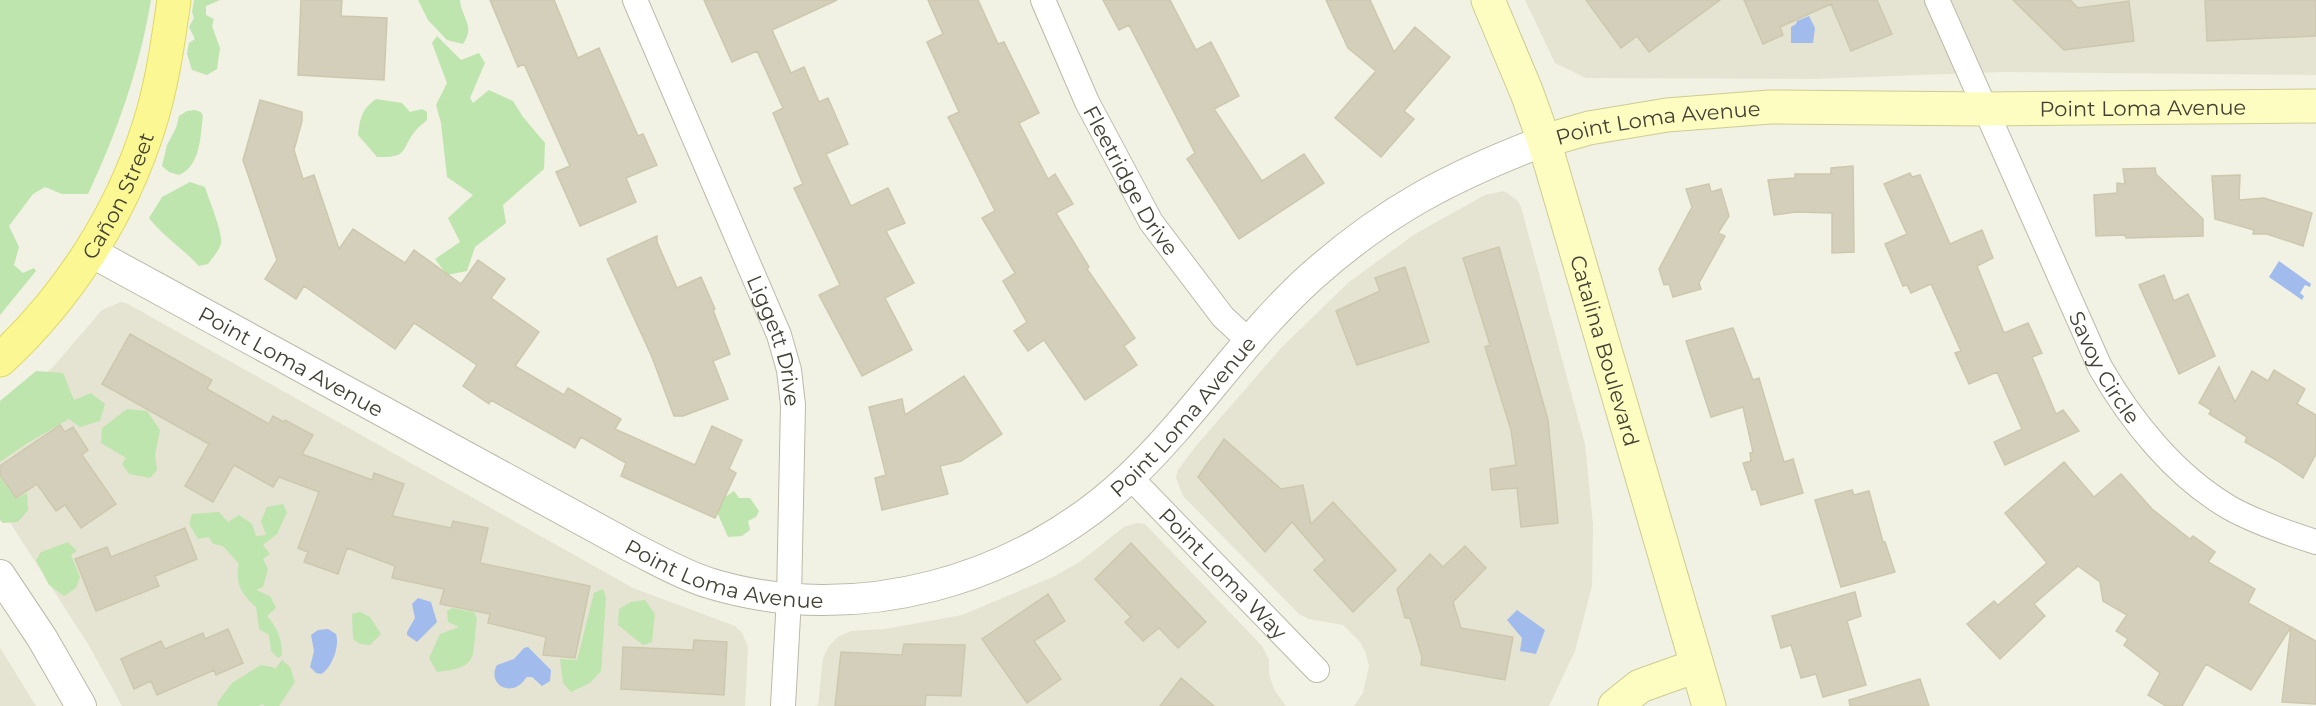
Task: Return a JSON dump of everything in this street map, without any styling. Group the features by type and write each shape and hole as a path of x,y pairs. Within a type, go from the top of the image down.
{"main road":[{"name":"Cañon Street","path":"0,360 48,310 91,252 119,198 149,126 162,71 174,0"},
{"name":"Catalina Boulevard","path":"1488,0 1527,93 1544,141 1709,706"},
{"name":"Point Loma Avenue","path":"1544,141 1589,128 1667,115 1725,109 2316,106"},
{"path":"1615,706 1640,686 1696,666"}],"street":[{"name":"Liggett Drive","path":"635,0 779,335 789,370 793,405 789,598 783,706"},
{"name":"Fleetridge Drive","path":"1043,0 1087,102 1151,222 1223,317 1250,342"},
{"name":"Savoy Circle","path":"1937,0 2100,367 2126,410 2153,442 2193,480 2229,507 2255,520 2316,542"},
{"name":"Point Loma Avenue","path":"91,252 656,560 708,583 753,593 789,598 838,599 888,595 969,575 1047,540 1091,510 1130,477 1309,279 1353,242 1399,208 1459,175 1544,141"},
{"name":"Point Loma Way","path":"1130,477 1317,670"},
{"path":"0,575 42,638 81,706"}],"shaded area":[{"path":"1525,0 2316,0 2316,75 2001,72 1812,79 1586,78 1555,63"},
{"path":"1504,191 1517,200 1521,207 1585,444 1593,524 1592,586 1575,651 1549,706 1354,706 1363,693 1369,666 1360,642 1343,625 1309,619 1299,614 1183,496 1176,478 1178,470 1281,348 1349,282 1415,234 1485,195"},
{"path":"121,302 633,588 735,626 742,633 748,647 745,706 122,706 88,644 0,507 0,412 53,367 102,310"},
{"path":"1137,523 1145,524 1262,646 1269,660 1269,675 1275,691 1286,706 814,706 818,705 823,658 829,646 838,637 851,631 885,629 962,615 1055,576 1081,561 1124,527"},
{"path":"0,648 36,706 0,706"}],"green space":[{"path":"0,0 151,0 134,75 109,147 88,194 62,194 45,187 33,194 9,226 19,247 14,265 23,273 34,268 36,271 0,315"},
{"path":"194,0 220,0 206,6 206,15 214,19 212,26 220,48 217,69 207,75 192,70 187,54 189,43 195,39 189,27 194,18 192,12"},
{"path":"418,0 460,0 468,26 467,37 463,44 447,40 428,20"},
{"path":"437,36 461,60 479,53 485,63 470,98 473,103 489,90 513,101 545,143 544,169 503,205 506,223 475,247 467,271 447,275 435,259 460,242 448,218 473,195 447,177 441,123 436,105 447,83 432,43"},
{"path":"376,99 402,103 410,112 422,109 427,112 427,120 416,130 403,151 395,156 377,157 358,135 362,114"},
{"path":"187,111 201,112 203,116 198,150 192,165 179,175 169,172 162,166 167,145 176,128 179,116"},
{"path":"190,182 205,187 221,238 219,248 208,264 199,266 149,218 162,197"},
{"path":"36,371 63,373 74,400 91,393 105,404 100,421 80,427 69,419 0,462 0,401"},
{"path":"127,409 147,411 160,430 155,455 157,470 150,478 129,474 122,464 126,458 101,443 102,428"},
{"path":"0,477 16,499 27,493 28,510 18,522 3,523 0,520"},
{"path":"734,491 739,498 750,498 759,511 756,517 748,521 750,530 742,536 728,537 717,512 722,499"},
{"path":"283,504 287,512 277,534 263,545 270,554 263,559 268,569 263,587 256,590 270,596 276,608 267,616 274,624 280,639 282,655 278,658 271,651 269,635 259,629 256,607 240,588 239,564 223,546 213,544 209,537 198,539 189,524 192,514 219,512 228,522 239,515 252,524 256,536 266,535 261,521 267,507"},
{"path":"68,542 77,551 71,555 80,577 76,588 64,596 49,585 36,560 41,552"},
{"path":"603,589 606,598 601,671 590,683 571,692 563,683 560,659 577,660 594,593"},
{"path":"645,600 655,614 652,642 643,645 618,625 619,609 631,602"},
{"path":"452,608 474,612 477,618 474,651 468,663 461,667 437,672 429,658 440,634 459,627 448,622 447,611"},
{"path":"360,612 370,617 381,634 370,645 360,644 353,639 352,614"},
{"path":"282,660 290,667 295,682 279,706 264,706 263,704 218,706 217,703 232,683 261,665 276,668"}],"water":[{"path":"1809,16 1815,28 1813,43 1791,43 1791,27 1797,21"},
{"path":"2279,261 2311,284 2310,287 2305,285 2300,293 2304,296 2302,300 2269,277"},
{"path":"418,598 431,602 437,622 417,642 407,635 407,632 415,618 412,604"},
{"path":"1517,610 1545,630 1536,654 1520,651 1522,638 1507,620"},
{"path":"328,629 336,634 336,650 329,667 321,674 316,673 310,667 314,651 311,635 318,630"},
{"path":"528,647 551,670 550,681 542,686 532,677 527,677 516,687 506,688 498,684 494,675 497,665 514,659 524,648"}],"building":[{"path":"301,0 342,0 341,16 387,18 384,80 298,75"},
{"path":"490,0 554,0 578,58 599,48 638,136 643,134 657,165 626,178 636,202 580,226 556,172 570,166 524,64 518,67"},
{"path":"704,0 837,0 772,30 791,73 804,67 819,102 828,98 848,144 826,154 851,206 888,188 905,223 886,231 914,283 885,298 912,350 862,376 819,295 840,285 794,188 803,184 773,113 783,108 757,51 732,62"},
{"path":"928,0 978,0 998,44 1004,42 1039,113 1019,123 1048,179 1055,174 1073,204 1056,213 1089,267 1087,269 1135,338 1124,346 1137,365 1085,400 1044,340 1028,351 1014,331 1027,322 1003,281 1015,273 982,218 995,211 948,117 959,112 927,42 943,34"},
{"path":"1103,0 1170,0 1196,50 1211,42 1239,96 1214,109 1262,181 1304,154 1324,183 1239,239 1187,159 1195,153 1129,25 1119,30"},
{"path":"1326,0 1370,0 1394,52 1415,27 1450,57 1404,111 1414,119 1381,157 1335,118 1376,71 1348,48"},
{"path":"1586,0 1720,0 1649,52 1637,36 1621,48"},
{"path":"1744,0 1877,0 1892,34 1851,51 1831,4 1780,27 1783,35 1763,44"},
{"path":"2013,0 2070,0 2078,8 2129,1 2134,41 2064,50"},
{"path":"2205,0 2316,0 2316,36 2207,41"},
{"path":"260,100 302,112 302,121 294,150 303,179 314,175 339,249 353,229 405,263 414,250 461,284 478,260 505,279 491,298 539,332 515,366 564,395 568,388 621,419 615,429 695,465 712,426 742,440 729,469 736,473 715,518 621,476 626,463 581,437 575,448 491,400 489,404 463,386 477,365 414,323 395,349 304,286 296,299 265,279 277,260 243,160"},
{"path":"1853,166 1854,252 1832,253 1832,213 1796,212 1774,215 1768,180 1795,178 1795,174 1831,174 1831,168"},
{"path":"2155,168 2156,174 2203,219 2203,236 2126,238 2125,235 2096,236 2094,195 2117,193 2117,183 2125,184 2123,169"},
{"path":"1910,173 1912,177 1920,175 1950,244 1982,230 1993,258 1977,266 2004,333 2028,323 2042,353 2032,357 2056,414 2063,410 2079,431 2005,465 1994,442 2022,429 1997,372 1969,384 1955,353 1961,351 1931,284 1911,293 1907,285 1903,286 1885,244 1907,234 1884,184"},
{"path":"2240,175 2239,200 2264,198 2312,213 2303,246 2267,234 2253,234 2254,230 2215,219 2212,176"},
{"path":"1709,184 1711,192 1721,189 1729,216 1718,233 1725,236 1699,283 1701,289 1673,297 1669,284 1664,285 1659,269 1692,207 1686,189"},
{"path":"657,236 657,242 677,288 701,277 715,309 713,310 730,354 713,361 728,399 683,416 674,416 652,357 607,259"},
{"path":"1499,247 1548,420 1558,523 1521,527 1517,488 1492,490 1490,469 1516,465 1511,430 1485,347 1490,345 1463,258"},
{"path":"1405,267 1429,342 1357,365 1336,311 1380,291 1375,278"},
{"path":"2164,275 2174,301 2188,294 2215,356 2179,374 2139,285"},
{"path":"1733,328 1753,380 1759,378 1784,462 1793,459 1803,493 1761,505 1756,489 1752,490 1743,463 1751,461 1750,453 1753,452 1743,407 1711,417 1686,341"},
{"path":"130,334 212,380 207,389 269,424 273,416 313,435 302,454 372,480 374,473 404,484 392,516 451,528 453,521 488,528 480,563 590,586 575,658 543,655 546,637 488,623 490,614 440,604 444,589 392,578 395,566 347,548 338,574 304,562 308,552 298,548 319,492 279,477 273,487 234,465 213,502 185,486 209,444 102,384"},
{"path":"2219,367 2235,402 2252,371 2268,381 2274,370 2305,389 2297,404 2316,415 2316,454 2303,478 2245,442 2247,437 2209,414 2211,410 2199,403"},
{"path":"964,376 1002,434 961,461 940,466 948,494 882,510 875,478 886,475 869,407 902,399 905,415"},
{"path":"60,425 65,432 73,427 88,450 82,455 116,504 81,528 65,505 56,511 37,484 16,498 0,475 0,466"},
{"path":"1224,439 1281,489 1303,485 1311,524 1333,502 1396,570 1353,612 1314,570 1325,560 1292,522 1265,552 1198,477"},
{"path":"2064,462 2094,497 2121,474 2152,509 2190,539 2193,536 2215,552 2208,562 2255,589 2248,603 2291,627 2251,690 2206,664 2182,706 2166,706 2148,695 2160,673 2124,645 2128,639 2116,631 2127,615 2103,601 2100,582 2078,566 2034,604 2045,616 2000,659 1967,624 1994,601 1998,605 2047,563 2005,513"},
{"path":"1852,490 1854,495 1869,491 1883,542 1885,542 1895,572 1841,587 1815,500"},
{"path":"185,528 197,559 155,576 159,586 96,611 75,559 107,547 111,557"},
{"path":"1131,543 1206,622 1178,648 1159,628 1143,641 1125,622 1131,617 1095,579"},
{"path":"1465,546 1486,568 1453,602 1461,628 1513,637 1505,680 1421,665 1422,657 1410,618 1405,618 1397,589 1430,554 1443,567"},
{"path":"1855,592 1861,616 1847,621 1866,685 1823,697 1816,674 1801,678 1791,645 1781,648 1772,616"},
{"path":"1048,594 1065,621 1034,641 1061,679 1027,703 982,639"},
{"path":"2291,627 2316,641 2316,704 2282,702"},
{"path":"228,629 243,663 216,675 214,670 157,695 151,681 134,689 121,659 161,641 165,649 203,633 205,639"},
{"path":"694,640 727,642 724,695 621,689 623,647 693,650"},
{"path":"904,644 965,645 961,696 926,695 925,706 835,706 841,652 902,655"},
{"path":"1181,678 1214,706 1160,706"},
{"path":"1920,679 1929,706 1850,706 1849,700"}]}
